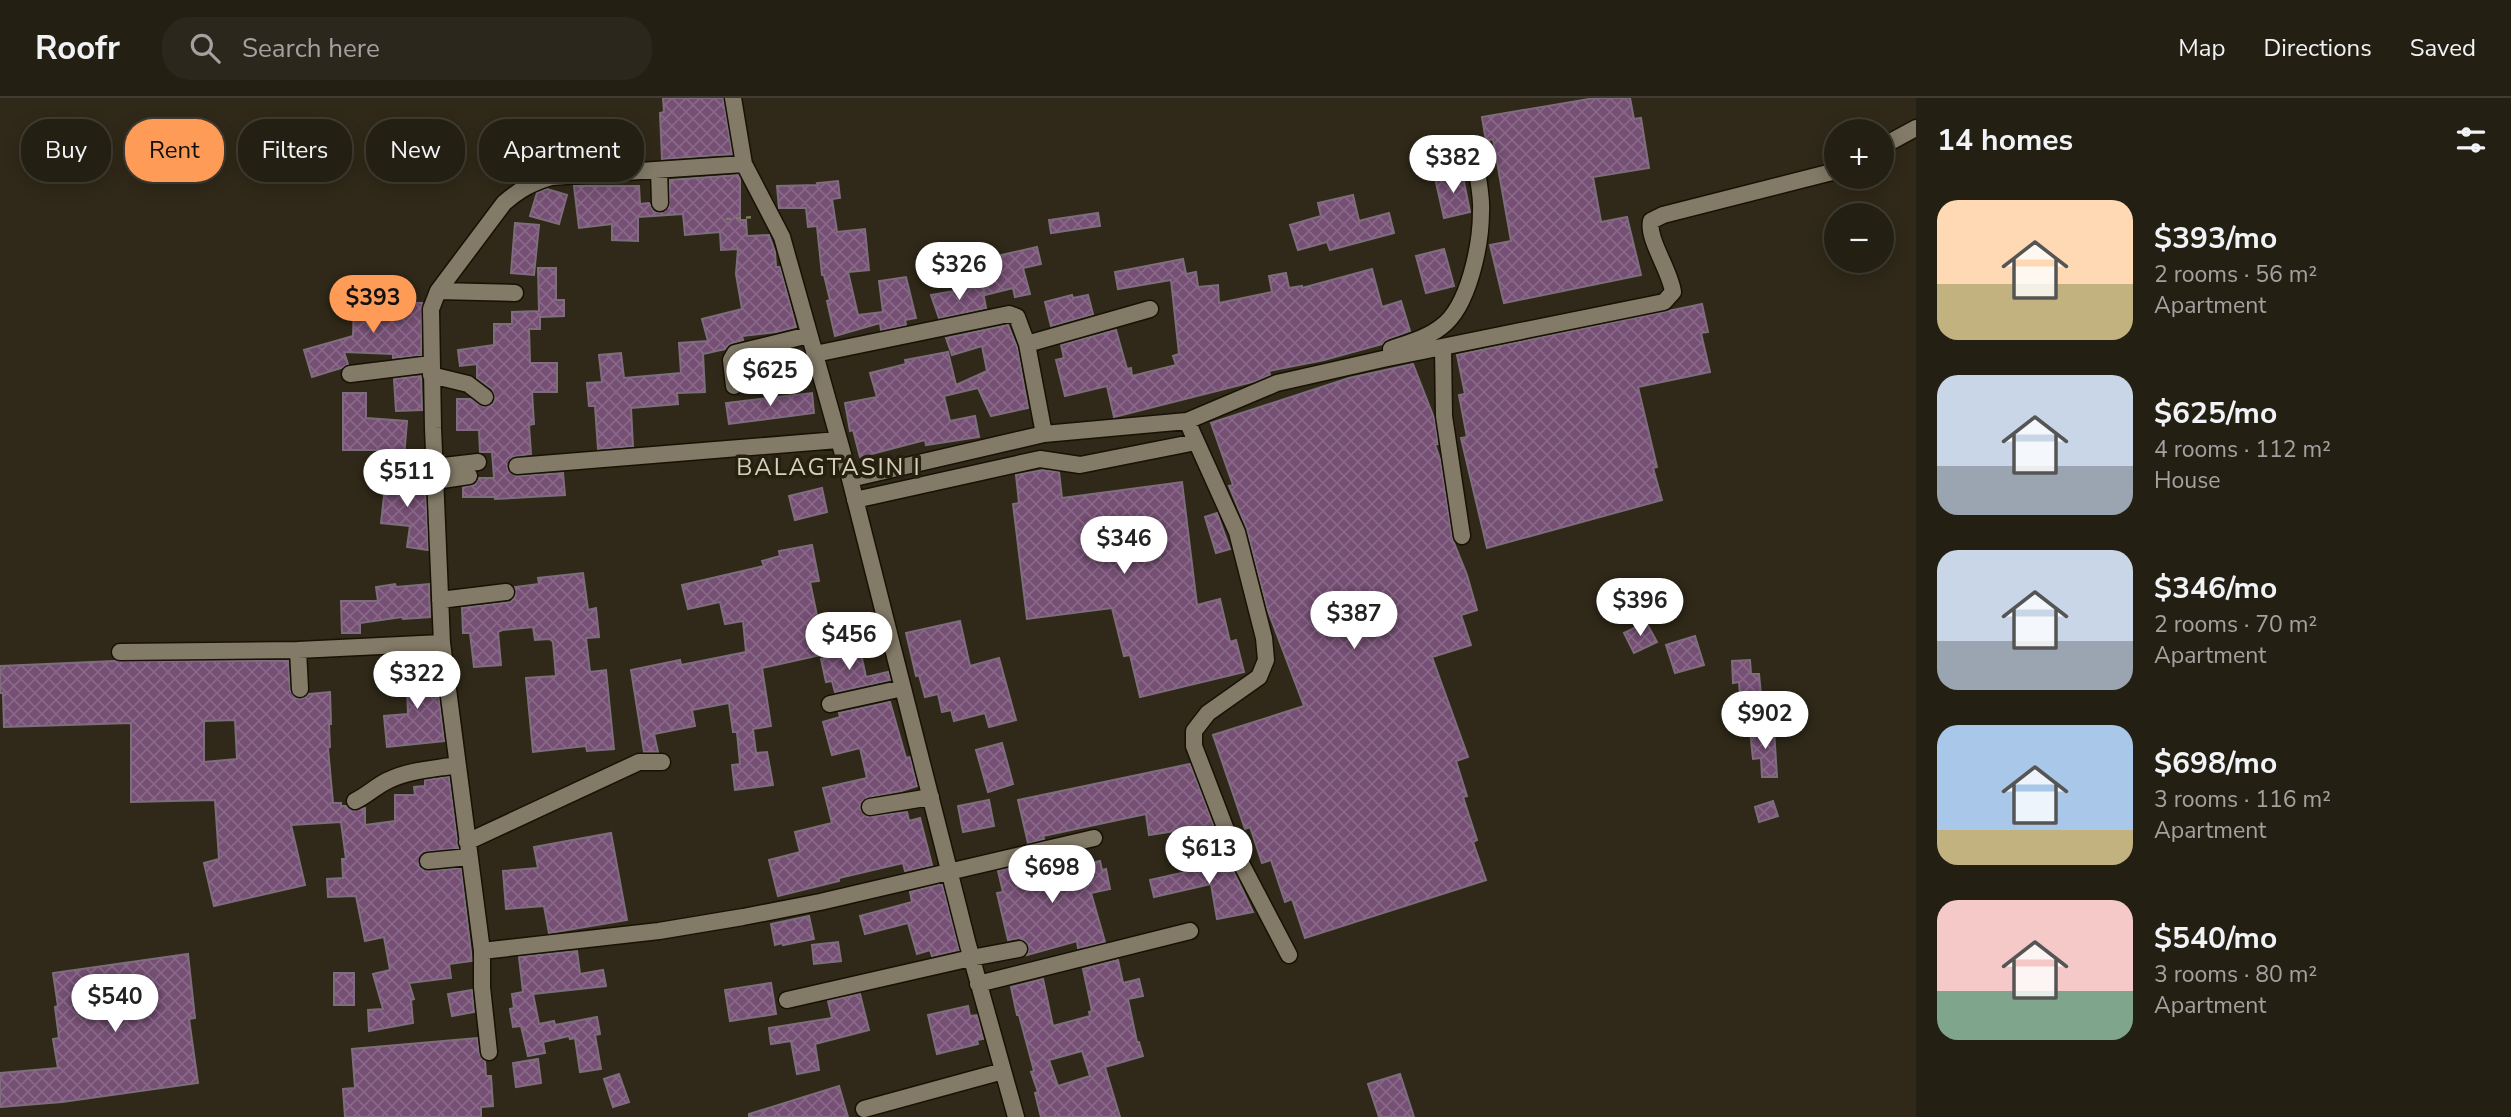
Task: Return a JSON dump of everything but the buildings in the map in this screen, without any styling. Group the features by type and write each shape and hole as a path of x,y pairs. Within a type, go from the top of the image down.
{"street":[{"path":"733,98 744,164 782,237 850,479 971,958 1016,1117"},
{"path":"1894,140 1916,128"},
{"path":"489,1052 482,986 482,951 442,643 431,309 438,291 504,203 518,190 532,183 551,177 744,164"},
{"path":"1350,366 1418,339 1441,327 1448,320 1467,289 1476,250 1481,211 1477,168"},
{"path":"659,170 660,202"},
{"path":"850,479 1044,434 1187,421 1277,383 1664,302 1673,292 1671,277 1649,230 1651,221 1663,215 1824,174"},
{"path":"438,291 515,293"},
{"path":"1027,344 1150,309"},
{"path":"815,354 1009,314 1017,317 1027,344 1044,434"},
{"path":"734,386 731,360 735,353 809,335"},
{"path":"1443,347 1444,416 1462,536"},
{"path":"350,374 431,370 468,384 485,397"},
{"path":"1187,421 1237,532 1264,638 1266,660 1259,677 1208,713 1194,731 1194,746 1233,848 1289,955"},
{"path":"517,466 838,440"},
{"path":"855,500 1040,459 1080,465 1196,442"},
{"path":"435,474 473,468"},
{"path":"440,600 506,592"},
{"path":"120,652 299,650 442,643"},
{"path":"299,650 300,689"},
{"path":"830,704 904,688"},
{"path":"428,861 468,849 639,762 662,762"},
{"path":"355,801 402,774 457,765"},
{"path":"870,807 931,797"},
{"path":"482,951 659,931 731,919 820,902 1094,838"},
{"path":"978,984 1190,931"},
{"path":"787,1000 1019,949"},
{"path":"864,1109 1003,1071"}],"path":[{"path":"726,219 772,216"}],"district":[{"name":"BALAGTASIN I","path":"829,467"}]}
